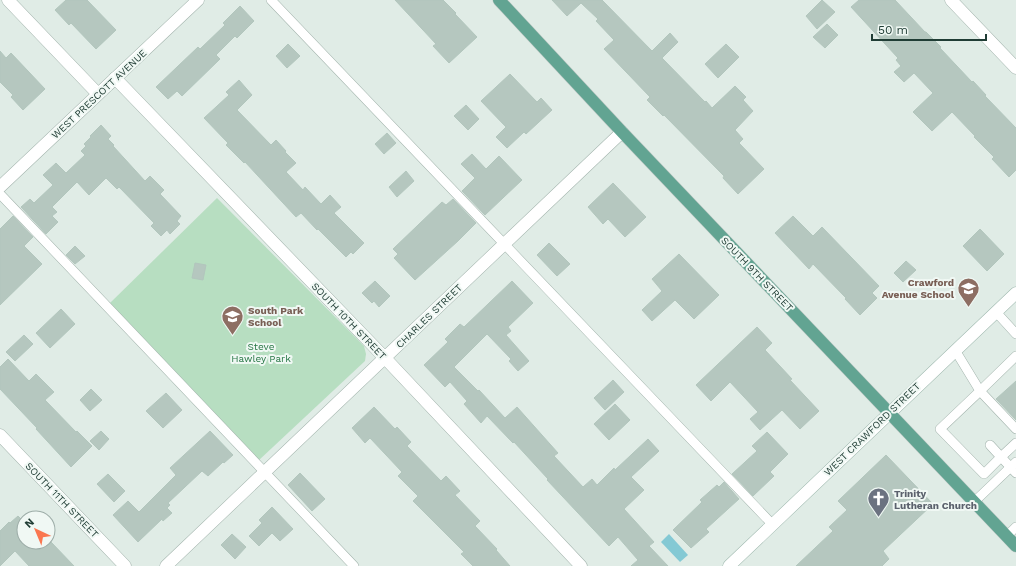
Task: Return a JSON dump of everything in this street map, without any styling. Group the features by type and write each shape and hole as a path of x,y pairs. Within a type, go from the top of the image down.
{"main road":[{"name":"SOUTH 9TH STREET","path":"499,0 622,132 1016,546"}],"street":[{"path":"8,0 98,94"},
{"name":"WEST PRESCOTT AVENUE","path":"0,187 198,0"},
{"path":"951,0 1016,68"},
{"name":"SOUTH 10TH STREET","path":"115,78 385,358 581,566"},
{"name":"CHARLES STREET","path":"166,566 622,132"},
{"name":"WEST CRAWFORD STREET","path":"729,566 1016,292"},
{"name":"SOUTH 11TH STREET","path":"0,435 125,566"}],"lane":[{"path":"271,0 772,524"},
{"path":"0,194 354,566"},
{"path":"996,312 1016,334"},
{"path":"955,350 980,391 1016,430"},
{"path":"1016,356 980,391 961,415 940,429 984,474 1016,443"},
{"path":"974,502 1014,467 1001,457 990,445"},
{"path":"1007,536 1016,527"}],"green space":[{"name":"Steve Hawley Park","path":"217,198 364,346 366,354 365,361 258,461 109,304"}],"water":[{"path":"669,534 688,555 680,562 661,542"}],"building":[{"path":"66,0 87,0 116,30 96,49 71,23 69,25 55,10"},
{"path":"395,0 443,0 477,37 449,63 433,46 436,44"},
{"path":"552,0 602,0 652,51 670,33 678,42 662,58 712,108 735,86 746,97 743,100 753,111 735,130 743,139 739,143 764,169 738,194 723,178 724,176 664,115 663,116 647,100 650,97 604,49 614,40 596,21 598,19 581,3 567,16"},
{"path":"822,0 835,12 817,29 806,16"},
{"path":"859,0 895,0 1016,128 1016,170 1009,177 992,159 994,157 952,112 932,131 913,112 933,93 914,73 904,82 894,72 901,66 896,60 898,58 851,7"},
{"path":"240,6 254,21 237,38 235,36 216,55 220,59 182,96 177,91 168,99 156,87 198,47 200,49 225,25 223,23"},
{"path":"827,24 838,35 825,48 813,37"},
{"path":"288,44 300,56 287,68 276,56"},
{"path":"726,44 739,57 718,78 705,64"},
{"path":"0,51 6,58 11,53 45,89 23,110 11,97 13,95 0,82"},
{"path":"510,74 537,102 541,98 552,110 526,134 524,132 507,148 496,137 506,127 481,101"},
{"path":"239,80 252,95 237,110 271,145 276,140 296,163 286,172 303,190 305,187 321,204 330,195 341,207 334,213 364,243 353,254 351,252 346,257 301,213 296,217 245,162 244,163 226,145 228,143 204,118 229,95 226,92"},
{"path":"466,105 479,119 468,130 454,116"},
{"path":"101,125 111,136 108,139 114,145 113,146 145,181 150,176 164,190 160,194 181,216 177,221 180,224 170,234 167,230 161,236 151,226 154,223 119,187 117,189 106,178 89,195 77,182 52,207 57,212 52,216 58,222 46,234 21,207 30,199 34,203 53,185 43,175 56,163 66,173 85,155 81,151 86,146 84,144"},
{"path":"387,133 396,143 384,154 375,144"},
{"path":"472,154 486,169 499,156 522,180 485,215 462,191 475,178 461,164"},
{"path":"406,171 414,181 397,197 389,187"},
{"path":"613,183 646,217 625,237 608,219 603,224 588,207"},
{"path":"453,199 476,223 415,280 394,258 398,254 393,249 442,202 446,205"},
{"path":"13,216 33,237 24,246 42,264 0,305 0,229"},
{"path":"793,216 813,236 822,227 879,286 872,293 877,298 860,315 845,299 846,298 813,264 809,269 775,233"},
{"path":"980,229 1004,254 987,271 963,246"},
{"path":"549,243 570,264 557,276 537,255"},
{"path":"75,246 85,256 75,264 66,255"},
{"path":"679,254 719,295 694,319 675,300 652,321 642,310 662,291 652,279"},
{"path":"906,261 916,270 903,282 894,273"},
{"path":"195,263 206,265 203,280 192,278"},
{"path":"375,281 390,296 379,307 374,301 372,303 362,293"},
{"path":"512,281 533,303 508,327 511,331 506,335 529,361 518,371 509,361 511,359 487,334 454,367 478,391 479,390 505,418 517,407 558,453 554,456 583,487 592,479 597,485 614,468 615,470 648,439 659,451 631,477 644,490 624,509 654,542 649,546 668,566 631,566 638,560 618,537 609,546 547,480 548,479 514,442 513,443 487,416 481,423 464,404 467,401 450,382 445,387 424,365 448,342 445,339 460,324 464,327"},
{"path":"61,309 75,324 50,348 36,333"},
{"path":"757,327 772,343 765,350 819,411 800,429 782,410 760,430 750,419 758,412 730,382 711,401 696,385"},
{"path":"24,335 33,344 15,361 6,352"},
{"path":"8,359 29,381 36,374 54,392 45,400 92,446 71,467 0,389 0,367"},
{"path":"613,380 624,392 605,410 594,398"},
{"path":"1016,381 1016,420 996,399"},
{"path":"91,389 102,400 90,411 80,400"},
{"path":"166,393 182,410 163,428 146,411"},
{"path":"615,404 630,420 609,440 594,424"},
{"path":"374,407 395,429 397,427 411,442 407,446 441,481 446,476 460,491 455,495 480,521 475,526 497,549 496,550 510,566 473,566 461,554 464,552 413,501 418,496 398,476 402,472 370,438 365,443 352,428"},
{"path":"101,431 109,439 99,450 90,441"},
{"path":"210,431 233,455 208,476 202,471 168,503 170,505 167,508 172,513 163,521 162,519 138,542 113,515 128,501 139,512 176,475 170,468"},
{"path":"767,432 788,454 770,472 774,476 753,496 732,474 757,451 752,446"},
{"name":"Trinity Lutheran Church","path":"886,455 933,504 883,551 889,559 882,566 796,566 833,531 829,527 847,510 838,501"},
{"path":"300,473 325,499 312,511 288,485"},
{"path":"108,474 125,491 114,502 97,484"},
{"path":"724,482 739,499 706,529 709,532 691,548 673,530 702,502 700,500 717,485 719,487"},
{"path":"272,507 293,529 280,541 272,533 259,546 249,536 262,523 259,520"},
{"path":"16,518 16,550 56,550 56,547 74,566 29,566 15,551 0,566 0,531 9,522 10,523"},
{"path":"232,534 246,547 235,559 221,545"}],"place":[{"name":"Crawford Avenue School","path":"969,308"},
{"name":"South Park School","path":"233,336"},
{"name":"Trinity Lutheran Church","path":"878,518"}]}
